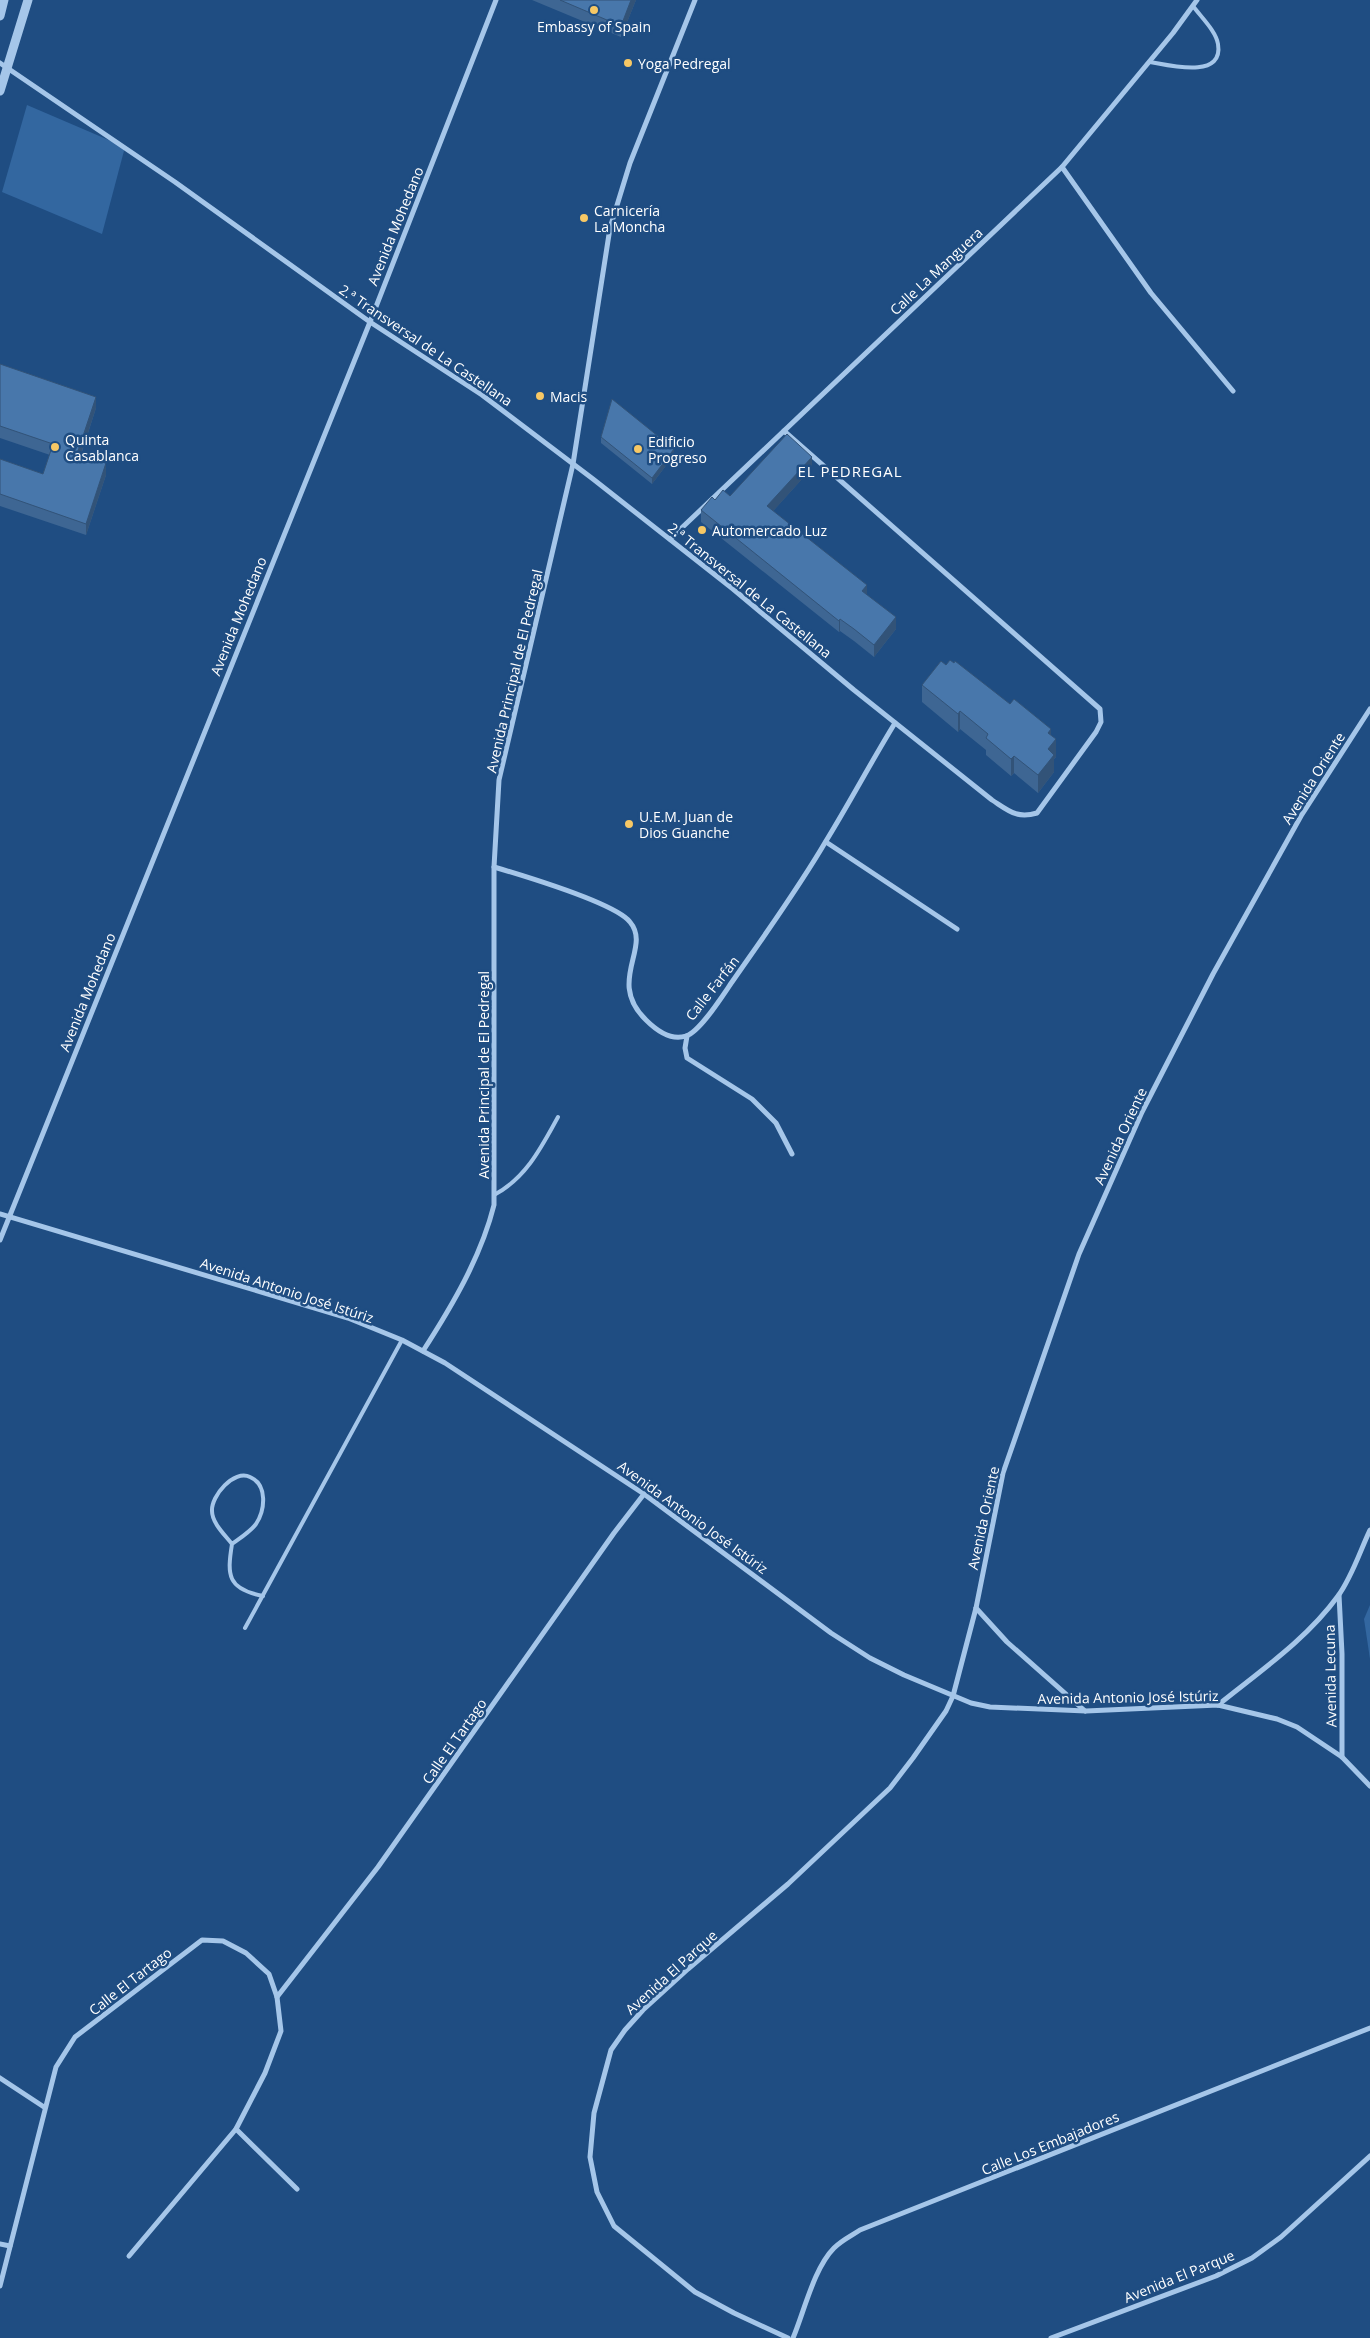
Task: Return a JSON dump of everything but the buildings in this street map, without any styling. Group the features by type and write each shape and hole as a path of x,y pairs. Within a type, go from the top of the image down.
{"street":[{"path":"0,16 4,0"},
{"path":"0,91 4,65 28,0"},
{"name":"Avenida Mohedano","path":"0,1240 8,1216 370,322 496,0"},
{"name":"Avenida Principal de El Pedregal","path":"423,1350 442,1321 472,1266 490,1223 494,1195 494,867 499,780 573,464 610,228 630,163 695,0"},
{"name":"Calle La Manguera","path":"670,539 1062,167 1150,62 1197,0"},
{"name":"2.ª Transversal de La Castellana","path":"4,65 183,188 370,322 482,395 670,539 992,800 1010,812 1024,817 1037,813 1096,732 1101,722 1100,709 1091,699 784,431"},
{"path":"1062,167 1151,293 1233,391"},
{"name":"Avenida Oriente","path":"953,1696 976,1608 1003,1473 1078,1254 1142,1112 1214,974 1302,816 1370,709"},
{"name":"Calle Farfán","path":"494,867 593,901 630,922 635,933 636,948 629,973 628,993 632,1002 646,1020 665,1035 675,1038 688,1036 708,1016 826,842 895,723"},
{"path":"826,842 957,929"},
{"path":"688,1036 685,1048 687,1058 752,1099 776,1123 792,1154"},
{"name":"Avenida Antonio José Istúriz","path":"0,1214 348,1318 423,1350 446,1363 644,1494 831,1633 879,1662 971,1704 990,1707 1086,1711 1218,1705 1277,1719 1297,1727 1342,1757 1370,1786"},
{"name":"Calle El Tartago","path":"276,1997 378,1868 614,1533 644,1494"},
{"name":"Avenida Lecuna","path":"1218,1705 1306,1633 1339,1595 1370,1530"},
{"name":"Avenida Lecuna","path":"1339,1595 1342,1654 1342,1757"},
{"path":"976,1608 1007,1642 1086,1711"},
{"name":"Avenida El Parque","path":"788,2338 734,2313 695,2292 614,2226 598,2192 590,2157 594,2113 602,2078 612,2050 625,2030 643,2010 788,1884 890,1788 926,1740 953,1696"},
{"name":"Calle El Tartago","path":"0,2286 44,2107 56,2067 75,2037 202,1940 223,1941 246,1953 269,1974 276,1997 281,2031 265,2072 236,2129 129,2256"},
{"name":"Calle Los Embajadores","path":"793,2338 821,2267 832,2250 842,2241 860,2230 1370,2028"},
{"path":"0,2078 44,2107"},
{"path":"236,2129 297,2189"},
{"name":"Avenida El Parque","path":"1052,2338 1216,2276 1252,2258 1281,2236 1370,2156"},
{"path":"0,2244 10,2246"}],"lane":[{"path":"1150,62 1184,68 1198,68 1211,64 1218,56 1218,43 1193,6"},
{"path":"494,1195 511,1186 522,1174 558,1116"},
{"path":"245,1628 402,1340"},
{"path":"232,1544 219,1528 212,1512 213,1506 223,1487 239,1475 250,1476 259,1485 264,1497 261,1512 256,1524 232,1544 228,1568 233,1581 245,1592 262,1596"}],"shaded area":[{"path":"27,105 125,147 102,234 2,192"},
{"path":"1370,1605 1370,1659 1364,1619"}],"place":[{"name":"Embassy of Spain","path":"594,10"},
{"name":"Yoga Pedregal","path":"628,63"},
{"name":"Carnicería La Moncha","path":"584,218"},
{"name":"Macis","path":"540,396"},
{"name":"Quinta Casablanca","path":"55,447"},
{"name":"Edificio Progreso","path":"638,449"},
{"name":"Automercado Luz","path":"702,530"},
{"name":"U.E.M. Juan de Dios Guanche","path":"629,824"}],"district":[{"name":"EL PEDREGAL","path":"850,471"}]}
